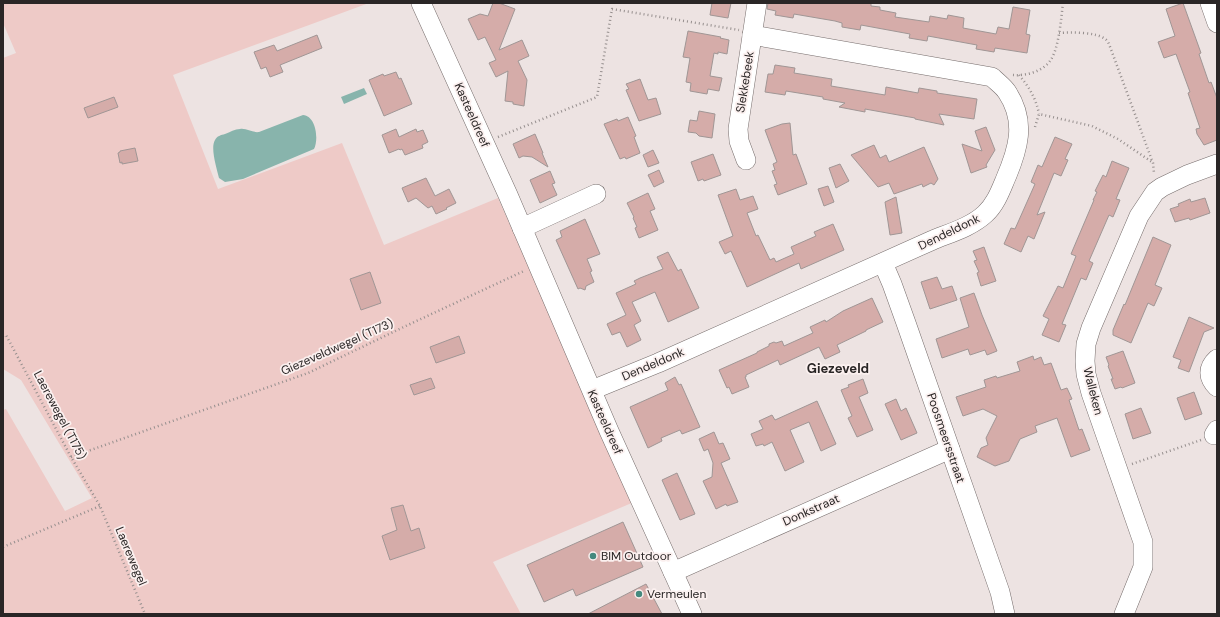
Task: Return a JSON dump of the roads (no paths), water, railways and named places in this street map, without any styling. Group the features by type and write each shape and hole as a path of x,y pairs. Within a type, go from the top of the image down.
{"street":[{"name":"Kasteeldreef","path":"420,3 522,228 592,390 692,614"},
{"name":"Slekkebeek","path":"746,160 739,141 738,129 758,3"},
{"path":"1210,3 1217,23"},
{"name":"Dendeldonk","path":"592,390 663,361 973,223 986,214 998,197 1014,159 1018,143 1019,125 1015,106 1007,91 992,77 752,35"},
{"name":"Walleken","path":"1124,614 1143,566 1143,542 1093,400 1085,361 1086,344 1091,328 1139,216 1155,192 1187,175 1217,164"},
{"path":"522,228 596,194"},
{"name":"Poosmeersstraat","path":"883,263 904,317 1000,592 1005,614"},
{"path":"1217,359 1211,367 1210,374 1212,382 1217,387"},
{"name":"Donkstraat","path":"673,572 950,449"}],"water":[{"path":"364,88 367,94 344,104 341,97"},
{"path":"303,115 311,119 314,124 316,140 314,149 243,179 225,182 219,178 213,148 215,140 218,137 238,129 259,132"}],"place":[{"name":"BIM Outdoor","path":"593,556"},
{"name":"Vermeulen","path":"639,594"}],"district":[{"name":"Giezeveld","path":"838,368"}]}
